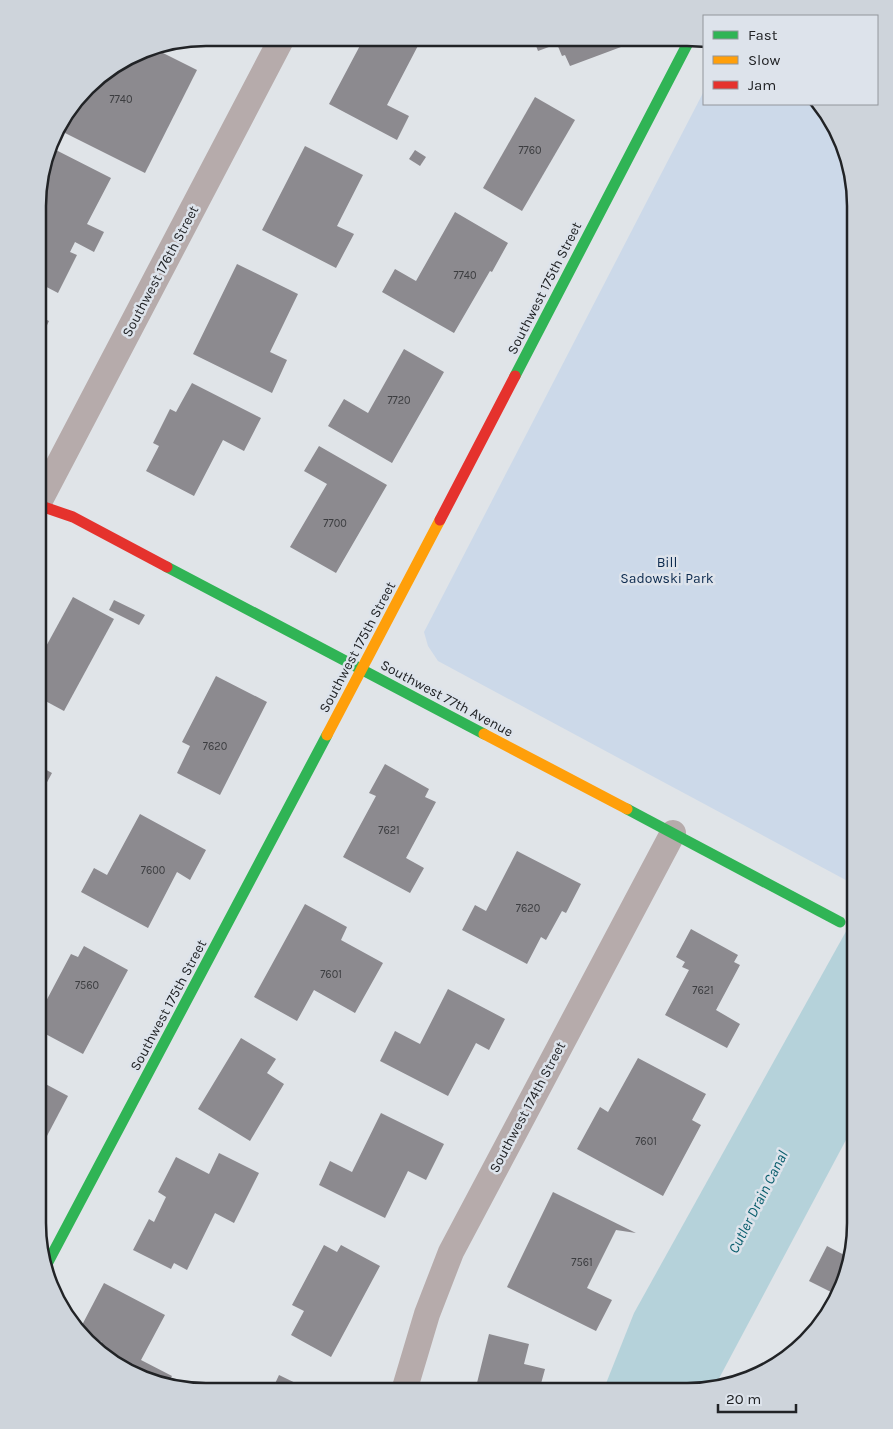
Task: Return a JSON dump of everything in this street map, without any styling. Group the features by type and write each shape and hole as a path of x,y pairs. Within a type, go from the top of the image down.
{"street":[{"name":"Southwest 176th Street","path":"46,489 278,46"},
{"name":"Southwest 175th Street","path":"50,1258 362,670 686,46"},
{"name":"Southwest 77th Avenue","path":"46,507 74,517 840,922"},
{"name":"Southwest 174th Street","path":"406,1383 427,1314 451,1252 673,833"}],"green space":[{"name":"Bill Sadowski Park","path":"703,93 703,105 810,105 835,145 844,175 847,206 846,880 438,661 428,646 424,632"}],"water":[{"name":"Cutler Drain Canal","path":"846,931 846,1140 718,1380 687,1383 606,1383 634,1313"}],"building":[{"path":"360,46 418,46 387,105 409,116 397,140 329,104"},
{"path":"536,46 552,46 538,51"},
{"path":"558,46 621,47 570,66 565,55 562,56"},
{"path":"162,53 197,70 145,173 65,133 79,109 109,79 136,63"},
{"path":"535,97 575,120 522,211 483,188"},
{"path":"305,146 363,175 337,226 354,234 336,268 262,230"},
{"path":"56,150 111,178 87,224 104,232 94,252 75,242 70,252 77,255 58,293 46,287 46,206 48,185"},
{"path":"415,150 426,157 420,166 409,159"},
{"path":"455,212 508,243 454,333 382,292 395,269 416,281"},
{"path":"237,264 298,294 270,352 287,360 272,393 193,354"},
{"path":"404,349 444,372 392,463 328,426 344,399 368,413"},
{"path":"192,383 261,418 244,451 223,440 194,496 146,471 159,446 153,443 170,409 176,412"},
{"path":"319,446 387,485 336,573 290,547 327,484 304,471"},
{"path":"73,597 114,619 64,711 46,701 46,646"},
{"path":"114,600 145,615 139,625 109,610"},
{"path":"216,676 267,702 220,795 177,773 190,746 182,742"},
{"path":"385,764 429,789 425,797 436,802 406,858 424,868 410,893 343,857 376,796 369,793"},
{"path":"46,770 52,773 46,784"},
{"path":"140,814 206,850 190,880 177,872 148,928 81,892 94,868 107,875"},
{"path":"517,851 581,884 566,913 562,911 546,940 541,937 527,964 462,930 475,905 486,911"},
{"path":"305,904 347,927 341,940 383,963 355,1013 314,990 297,1021 254,997"},
{"path":"691,929 738,955 734,962 740,965 716,1010 740,1024 727,1048 665,1015 689,970 682,967 685,962 676,957"},
{"path":"84,946 128,970 83,1054 46,1034 46,1001 71,954 78,957"},
{"path":"448,989 505,1019 489,1050 476,1043 448,1096 380,1061 395,1031 420,1044"},
{"path":"241,1038 276,1059 267,1073 284,1084 250,1141 198,1109"},
{"path":"638,1058 706,1094 692,1120 701,1125 663,1196 577,1149 600,1107 608,1112"},
{"path":"46,1084 68,1096 46,1138"},
{"path":"381,1113 444,1144 426,1180 408,1171 385,1218 319,1185 330,1161 352,1172"},
{"path":"219,1153 259,1173 234,1223 215,1213 187,1270 174,1263 171,1269 133,1250 149,1219 154,1222 166,1197 158,1192 176,1157 209,1174"},
{"path":"553,1192 636,1233 616,1230 587,1288 612,1300 596,1331 507,1287"},
{"path":"324,1245 337,1252 341,1245 380,1266 331,1357 291,1335 304,1311 292,1305"},
{"path":"827,1246 844,1255 831,1292 809,1281"},
{"path":"104,1283 165,1315 141,1360 172,1376 171,1378 145,1371 126,1361 109,1350 83,1324"},
{"path":"489,1334 529,1344 524,1364 545,1369 541,1383 477,1383"},
{"path":"279,1375 296,1383 275,1383"}],"traffic: fast":[{"path":"515,376 686,46"},
{"path":"167,567 484,734"},
{"path":"50,1258 327,735"},
{"path":"627,809 840,922"}],"traffic: slow":[{"path":"327,735 440,520"},
{"path":"484,734 627,809"}],"traffic: jam":[{"path":"440,520 515,376"},
{"path":"46,508 73,517 167,567"}]}
